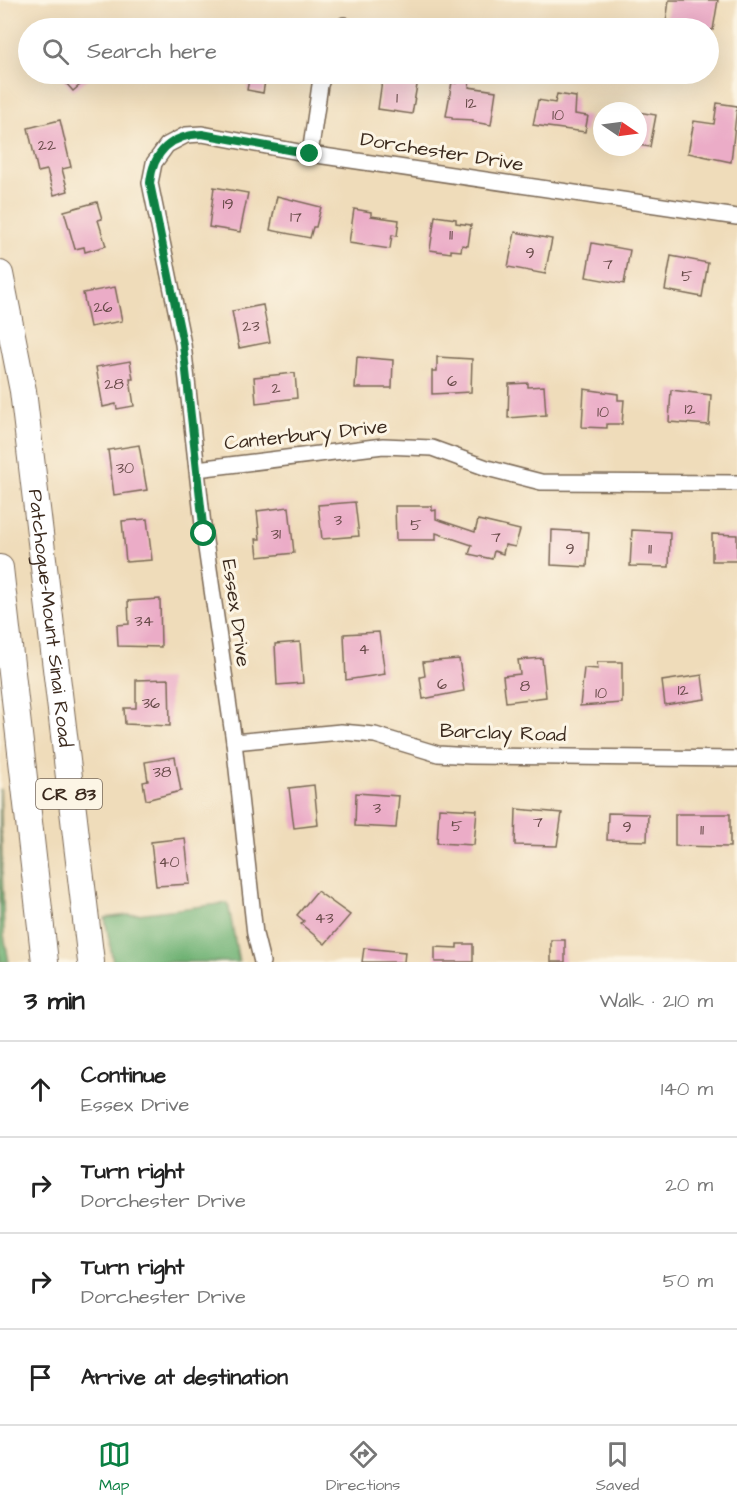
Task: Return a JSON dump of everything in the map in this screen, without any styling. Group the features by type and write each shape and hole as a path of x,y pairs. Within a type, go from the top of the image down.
{"highway":[{"name":"Patchogue-Mount Sinai Road","path":"0,274 23,391 91,962"},
{"name":"CR 83","path":"0,568 45,962"}],"street":[{"path":"310,154 320,84"},
{"name":"Dorchester Drive","path":"154,164 167,145 186,135 202,134 310,154 737,217"},
{"name":"Essex Drive","path":"154,164 150,183 183,344 215,620 234,742 255,934 262,962"},
{"name":"Canterbury Drive","path":"197,469 383,446 432,448 487,468 541,482 737,483"},
{"name":"Barclay Road","path":"234,742 341,732 375,735 438,754 459,756 737,759"}],"green space":[{"path":"0,789 4,935 9,962 0,962"},
{"path":"228,903 239,962 113,962 105,918"}],"building":[{"path":"669,0 718,0 715,18 667,18"},
{"path":"67,84 81,84 73,91"},
{"path":"248,84 264,84 263,93 247,90"},
{"path":"382,84 417,84 412,114 378,109"},
{"path":"452,84 469,84 469,87 496,91 491,125 446,116"},
{"path":"557,94 576,97 575,114 588,116 585,132 533,125 538,100 555,103"},
{"path":"717,103 737,106 731,162 688,153 694,121 714,124"},
{"path":"647,114 656,115 650,147 647,146"},
{"path":"60,120 71,167 62,169 68,191 54,195 47,170 38,172 28,128"},
{"path":"214,187 248,193 240,232 209,227"},
{"path":"277,196 321,207 316,227 313,227 310,238 270,230"},
{"path":"97,202 102,219 98,220 106,246 85,252 84,247 75,249 64,211"},
{"path":"354,209 371,212 371,216 399,220 397,236 392,235 390,249 349,243"},
{"path":"435,216 456,219 456,223 471,225 468,246 462,245 461,251 451,250 451,253 430,250"},
{"path":"515,232 552,239 545,274 508,267"},
{"path":"592,243 630,250 624,284 586,277"},
{"path":"671,256 708,263 702,297 665,290"},
{"path":"115,287 122,321 90,327 83,293"},
{"path":"263,305 270,342 239,348 232,311"},
{"path":"357,357 393,360 392,388 355,388"},
{"path":"437,357 472,359 471,392 432,394 432,371 437,371"},
{"path":"130,361 134,406 117,409 116,404 103,407 96,367"},
{"path":"295,373 297,398 256,403 254,377"},
{"path":"528,383 528,387 544,386 546,415 508,418 509,384"},
{"path":"584,389 618,394 618,400 624,400 622,424 607,424 607,428 582,427"},
{"path":"671,390 711,395 709,425 669,422"},
{"path":"139,445 147,490 114,495 108,450"},
{"path":"355,502 359,536 322,539 318,505"},
{"path":"395,506 432,506 432,511 436,510 436,519 475,532 478,520 520,530 515,547 505,545 503,554 494,551 492,559 469,554 472,545 436,533 436,540 396,540"},
{"path":"289,507 294,553 258,557 256,539 260,539 257,511"},
{"path":"147,519 152,560 126,562 122,521"},
{"path":"552,530 589,532 587,567 551,565"},
{"path":"632,530 670,532 669,567 630,566"},
{"path":"712,534 737,535 737,561 712,561"},
{"path":"160,599 161,647 118,646 117,625 129,624 128,601"},
{"path":"379,632 385,674 346,680 344,634"},
{"path":"300,642 303,683 277,685 275,644"},
{"path":"542,658 546,697 506,702 503,676 520,674 518,660"},
{"path":"459,659 464,691 423,699 420,677 425,676 423,662"},
{"path":"597,662 622,662 622,703 580,706 584,668 598,669"},
{"path":"702,675 705,699 665,705 662,681"},
{"path":"169,679 170,726 125,724 124,708 136,708 136,680"},
{"path":"175,757 181,791 146,800 143,782 148,781 145,762"},
{"path":"314,785 318,825 294,828 289,788"},
{"path":"356,793 399,796 396,828 355,826"},
{"path":"439,808 477,810 474,845 437,843"},
{"path":"516,809 562,813 557,846 515,845"},
{"path":"608,813 648,814 647,841 607,840"},
{"path":"675,814 730,814 730,847 675,846"},
{"path":"185,838 190,884 156,886 151,842"},
{"path":"317,891 350,915 325,944 301,924 304,921 297,915"},
{"path":"551,940 565,940 565,962 551,962"},
{"path":"457,944 473,944 473,962 435,962 435,947 457,948"},
{"path":"364,948 405,952 404,962 362,962"}],"route":[{"path":"204,534 183,344 150,183 151,171 159,153 176,138 186,135 202,134 310,154"}]}
